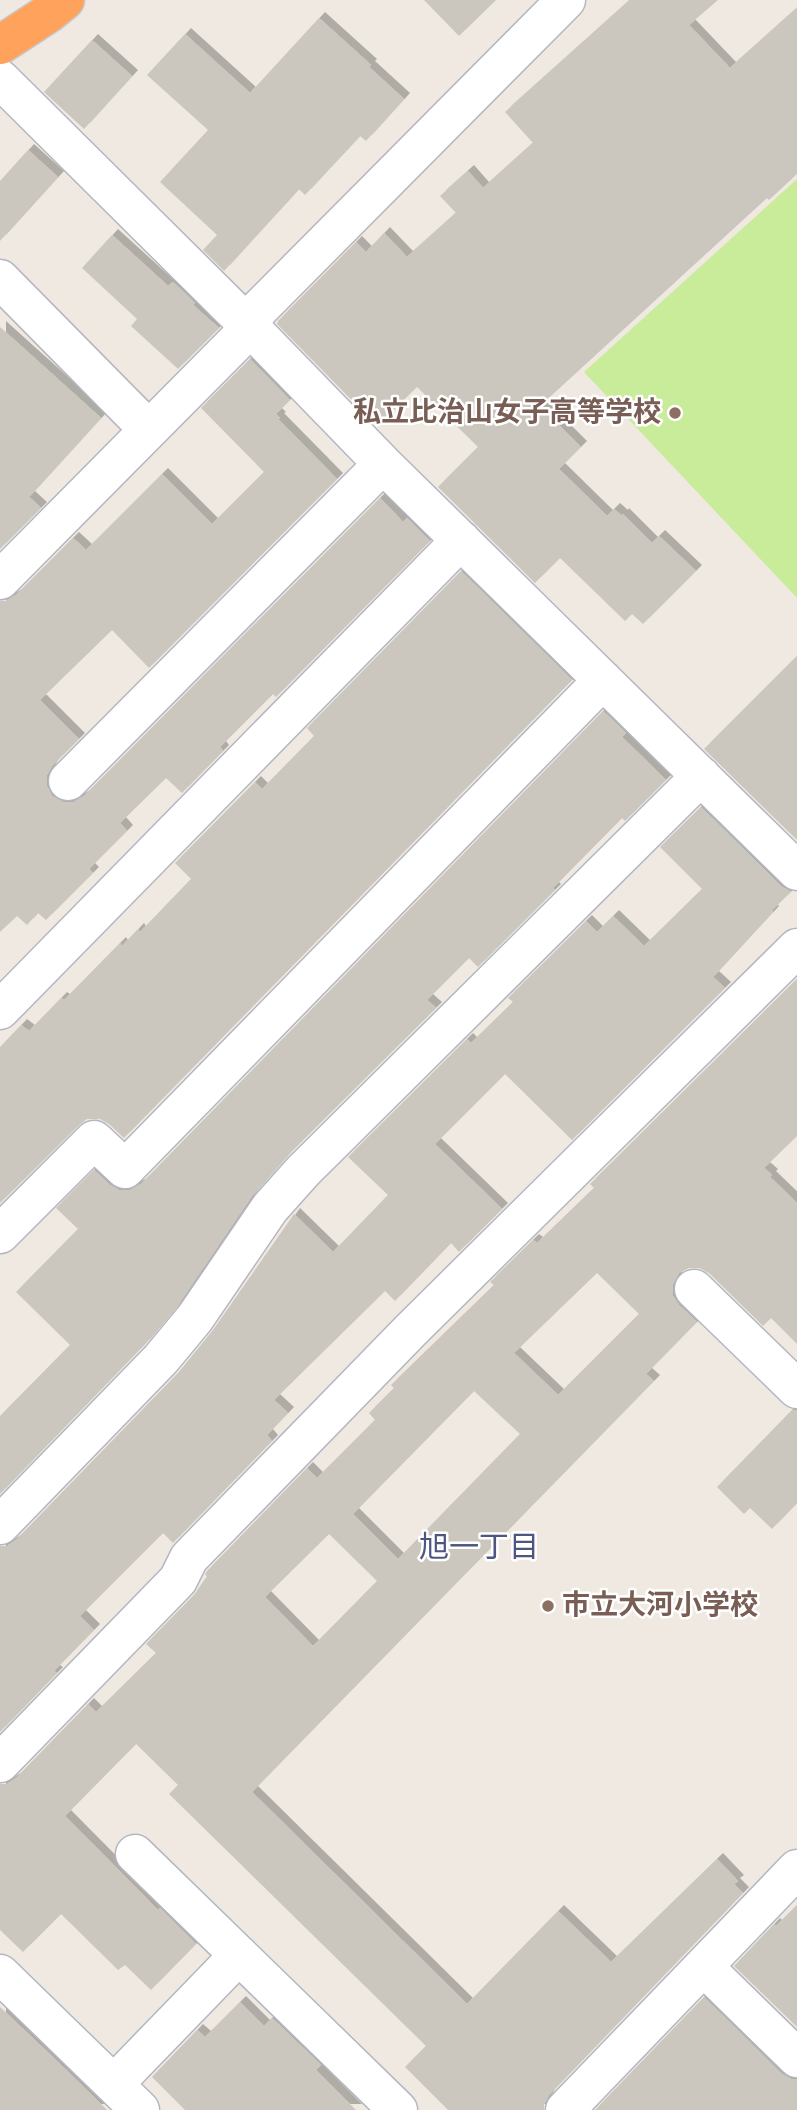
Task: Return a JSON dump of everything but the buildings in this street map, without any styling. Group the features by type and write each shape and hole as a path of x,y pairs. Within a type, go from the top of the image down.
{"highway":[{"path":"0,45 65,0"}],"street":[{"path":"0,580 237,341 259,309 566,0"},
{"path":"0,79 248,325 383,464 797,872"},
{"path":"0,279 148,429"},
{"path":"68,781 383,464"},
{"path":"0,1010 461,540"},
{"path":"0,1234 94,1140 125,1169 603,680"},
{"path":"0,1525 161,1359 195,1318 270,1208 303,1171 701,776"},
{"path":"0,1763 178,1580 189,1558 402,1340 797,948"},
{"path":"694,1289 797,1389"},
{"path":"135,1854 398,2110"},
{"path":"565,2110 797,1869"},
{"path":"0,1974 119,2099 239,1955"},
{"path":"704,1966 797,2058"}],"green space":[{"path":"797,179 797,598 584,372"}],"place":[{"name":"私立比治山女子高等学校","path":"675,413"},
{"name":"市立大河小学校","path":"548,1606"}],"district":[{"name":"旭一丁目","path":"479,1548"}]}
